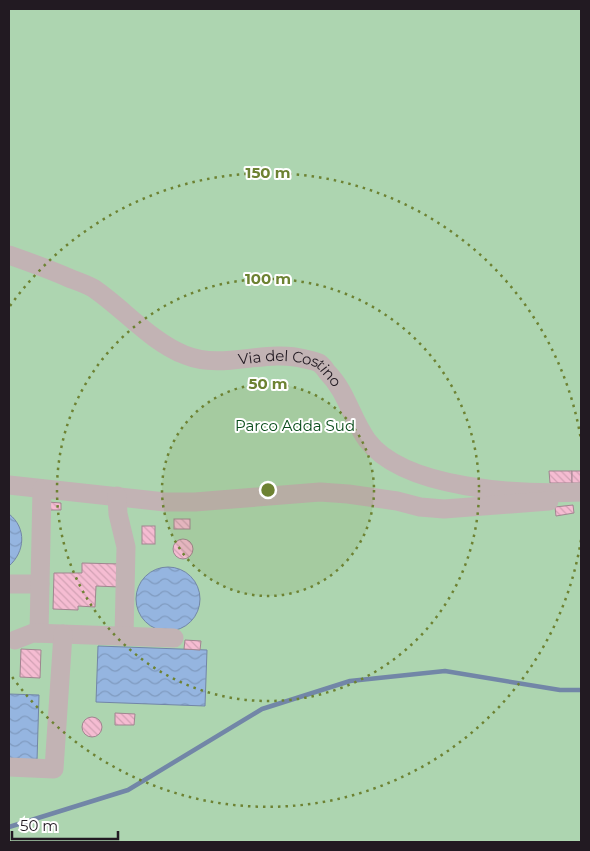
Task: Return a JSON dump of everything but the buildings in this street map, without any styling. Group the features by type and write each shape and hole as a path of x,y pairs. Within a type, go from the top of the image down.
{"street":[{"name":"Via del Costino","path":"9,255 92,287 161,342 184,355 202,360 211,360 281,355 299,357 319,363 344,394 366,439 379,454 402,468 434,479 469,487 521,491 580,492"},
{"path":"9,485 165,502 195,502 320,492 348,494 397,501 420,507 444,509 559,500 580,492"},
{"path":"39,633 42,489"},
{"path":"117,496 118,514 126,547 124,636"},
{"path":"9,584 40,584"},
{"path":"15,640 33,633 174,638"},
{"path":"9,767 54,769 63,634"}],"green space":[{"name":"Parco Adda Sud","path":"9,9 581,9 581,842 9,842"}],"water":[{"path":"9,514 19,526 22,540 18,554 9,566"},
{"path":"168,567 186,573 194,581 200,599 194,617 186,625 168,631 150,625 142,617 136,599 142,581 150,573"},
{"path":"98,646 207,650 205,706 96,702"},
{"path":"9,694 39,695 37,761 9,760"}],"waterway":[{"path":"9,827 128,790 262,709 350,681 445,671 560,690 581,690"}]}
